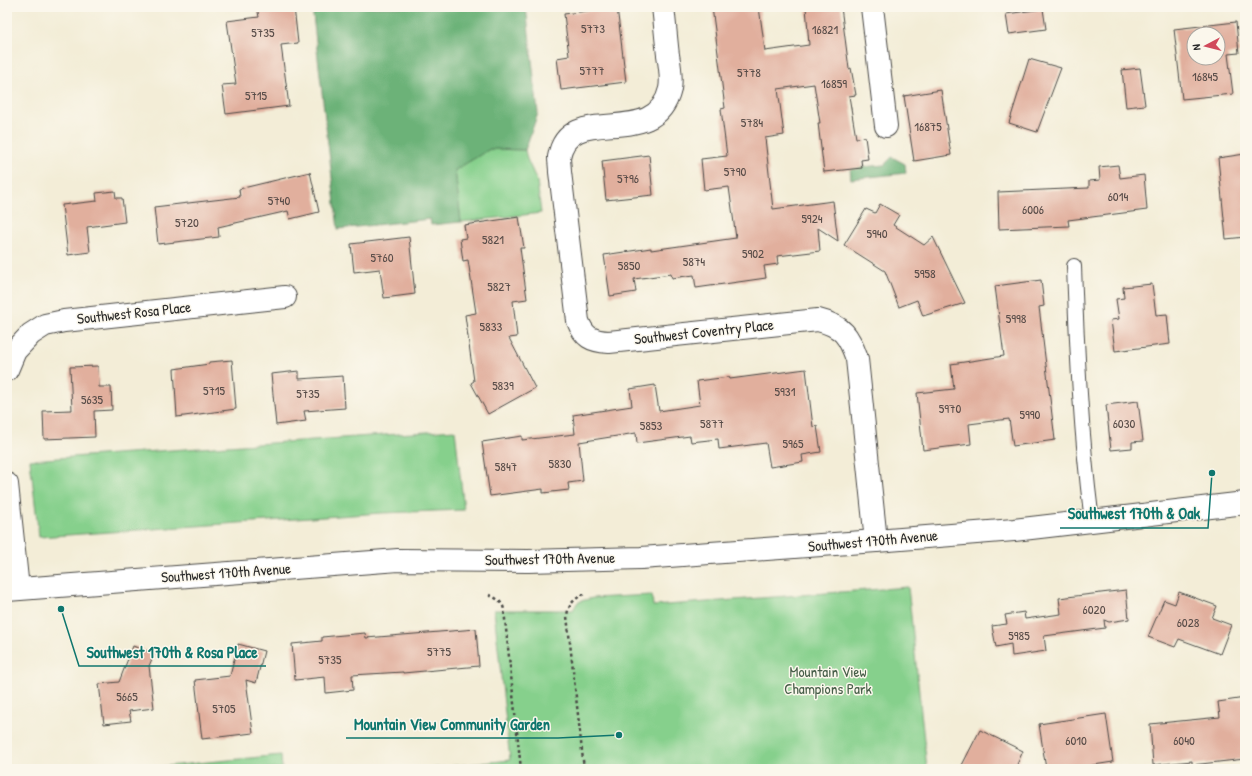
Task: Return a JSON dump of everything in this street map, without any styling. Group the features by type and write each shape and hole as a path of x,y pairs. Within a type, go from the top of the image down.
{"street":[{"name":"Southwest Coventry Place","path":"663,7 670,72 670,88 666,107 648,120 635,123 595,126 579,130 563,140 559,158 560,172 580,332 597,342 609,342 818,320 832,321 852,344 857,359 876,541"},
{"path":"872,7 886,126"},
{"name":"Southwest Rosa Place","path":"7,370 15,352 31,334 45,325 64,321 285,297"},
{"path":"7,484 12,589"},
{"name":"Southwest 170th Avenue","path":"12,589 398,560 528,561 641,558 1014,530 1245,503"}],"lane":[{"path":"1074,266 1078,357 1092,521"}],"path":[{"path":"489,594 496,598 503,606 504,610 521,769"},
{"path":"584,594 572,602 568,609 567,616 584,769"}],"green space":[{"path":"312,7 526,7 538,113 525,150 490,149 455,170 461,222 431,225 430,219 338,229"},
{"path":"490,149 525,150 527,159 537,181 541,213 461,222 455,170"},
{"path":"892,157 905,164 906,173 851,179 850,168 884,165"},
{"path":"455,430 464,510 381,513 39,537 30,460"},
{"name":"Mountain View Champions Park","path":"908,587 927,769 427,769 510,760 494,610 573,610 577,603 593,598 652,595 653,606"},
{"path":"281,755 282,769 136,769"}],"building":[{"path":"257,7 294,7 298,43 281,45 289,106 226,114 222,85 236,84 227,21 259,17"},
{"path":"617,7 626,82 561,90 557,58 569,56 564,14"},
{"path":"712,7 759,7 765,51 809,45 806,7 841,7 849,69 851,68 856,95 849,96 856,138 865,137 868,159 861,160 862,168 824,172 818,123 820,123 814,84 778,89 784,135 765,138 773,209 833,201 838,241 818,228 820,251 777,256 778,264 764,266 766,278 696,288 694,275 672,278 671,274 634,279 636,292 610,296 604,255 736,238 729,187 704,190 701,159 727,156 721,109 725,108"},
{"path":"1043,9 1046,29 1009,34 1006,14"},
{"path":"1236,22 1239,53 1228,54 1233,94 1182,99 1174,29 1186,28 1186,66 1226,66 1226,26 1201,26"},
{"path":"1029,59 1061,68 1037,132 1009,123"},
{"path":"1140,68 1145,105 1126,107 1122,70"},
{"path":"941,90 951,155 914,161 904,96"},
{"path":"1245,154 1245,237 1226,239 1218,158"},
{"path":"649,155 653,195 606,200 602,161"},
{"path":"1118,165 1120,178 1144,175 1147,210 1068,220 1069,226 999,229 998,192 1089,188 1089,181 1100,180 1099,167"},
{"path":"310,172 319,212 290,219 288,211 218,227 219,237 158,244 154,207 240,197 239,189"},
{"path":"115,191 116,198 122,198 125,222 87,227 90,252 68,255 62,205 97,201 96,193"},
{"path":"880,204 899,215 893,225 924,245 933,237 965,303 923,316 917,300 899,307 885,271 844,245 866,209 875,213"},
{"path":"519,217 524,248 520,248 527,299 513,301 517,337 509,338 535,388 488,414 471,383 474,381 465,315 476,313 468,260 463,261 460,239 466,238 464,225"},
{"path":"409,237 415,294 384,298 380,269 354,272 351,244"},
{"path":"1041,280 1044,306 1039,307 1055,440 1013,446 1009,419 969,424 971,444 923,450 917,393 954,389 951,364 1004,356 995,286"},
{"path":"1152,284 1156,315 1167,314 1170,344 1115,351 1111,320 1119,319 1116,299 1124,298 1123,287"},
{"path":"232,360 236,409 177,417 174,369 209,364 209,362"},
{"path":"98,366 99,387 111,387 112,410 94,411 95,437 44,439 43,411 72,410 70,367"},
{"path":"806,369 813,427 817,426 821,452 802,455 803,462 770,467 766,443 719,449 718,439 691,442 690,436 637,443 636,433 579,442 583,481 568,483 569,490 543,493 543,489 490,496 482,442 522,436 522,440 575,434 573,415 632,406 630,389 655,385 659,411 700,405 697,381 729,377 730,379"},
{"path":"299,371 299,379 343,376 345,408 304,411 306,421 276,425 271,374"},
{"path":"1138,401 1143,441 1132,442 1132,448 1111,450 1106,405"},
{"path":"1126,590 1129,619 1109,622 1104,620 1105,628 1044,636 1046,651 1012,656 1011,644 996,647 992,626 1007,624 1005,615 1024,612 1025,619 1061,614 1059,598"},
{"path":"1179,592 1217,606 1212,618 1231,625 1220,654 1179,639 1175,647 1148,637 1164,600 1175,604"},
{"path":"476,629 479,666 403,673 352,675 353,690 326,693 325,677 295,680 292,644 322,641 322,637 365,633 366,638"},
{"path":"238,644 264,651 256,683 246,680 253,733 202,739 195,680 230,676"},
{"path":"133,646 154,654 149,666 154,708 129,711 131,721 104,724 99,684 119,682"},
{"path":"1245,698 1245,759 1192,765 1192,761 1153,765 1150,724 1220,717 1218,702"},
{"path":"1106,714 1113,762 1068,769 1046,769 1039,724"},
{"path":"980,730 1023,751 1015,769 960,769"}],"place":[{"name":"Southwest 170th & Oak","path":"1212,473"},
{"name":"Southwest 170th & Rosa Place","path":"61,609"},
{"name":"Mountain View Community Garden","path":"619,735"}]}
